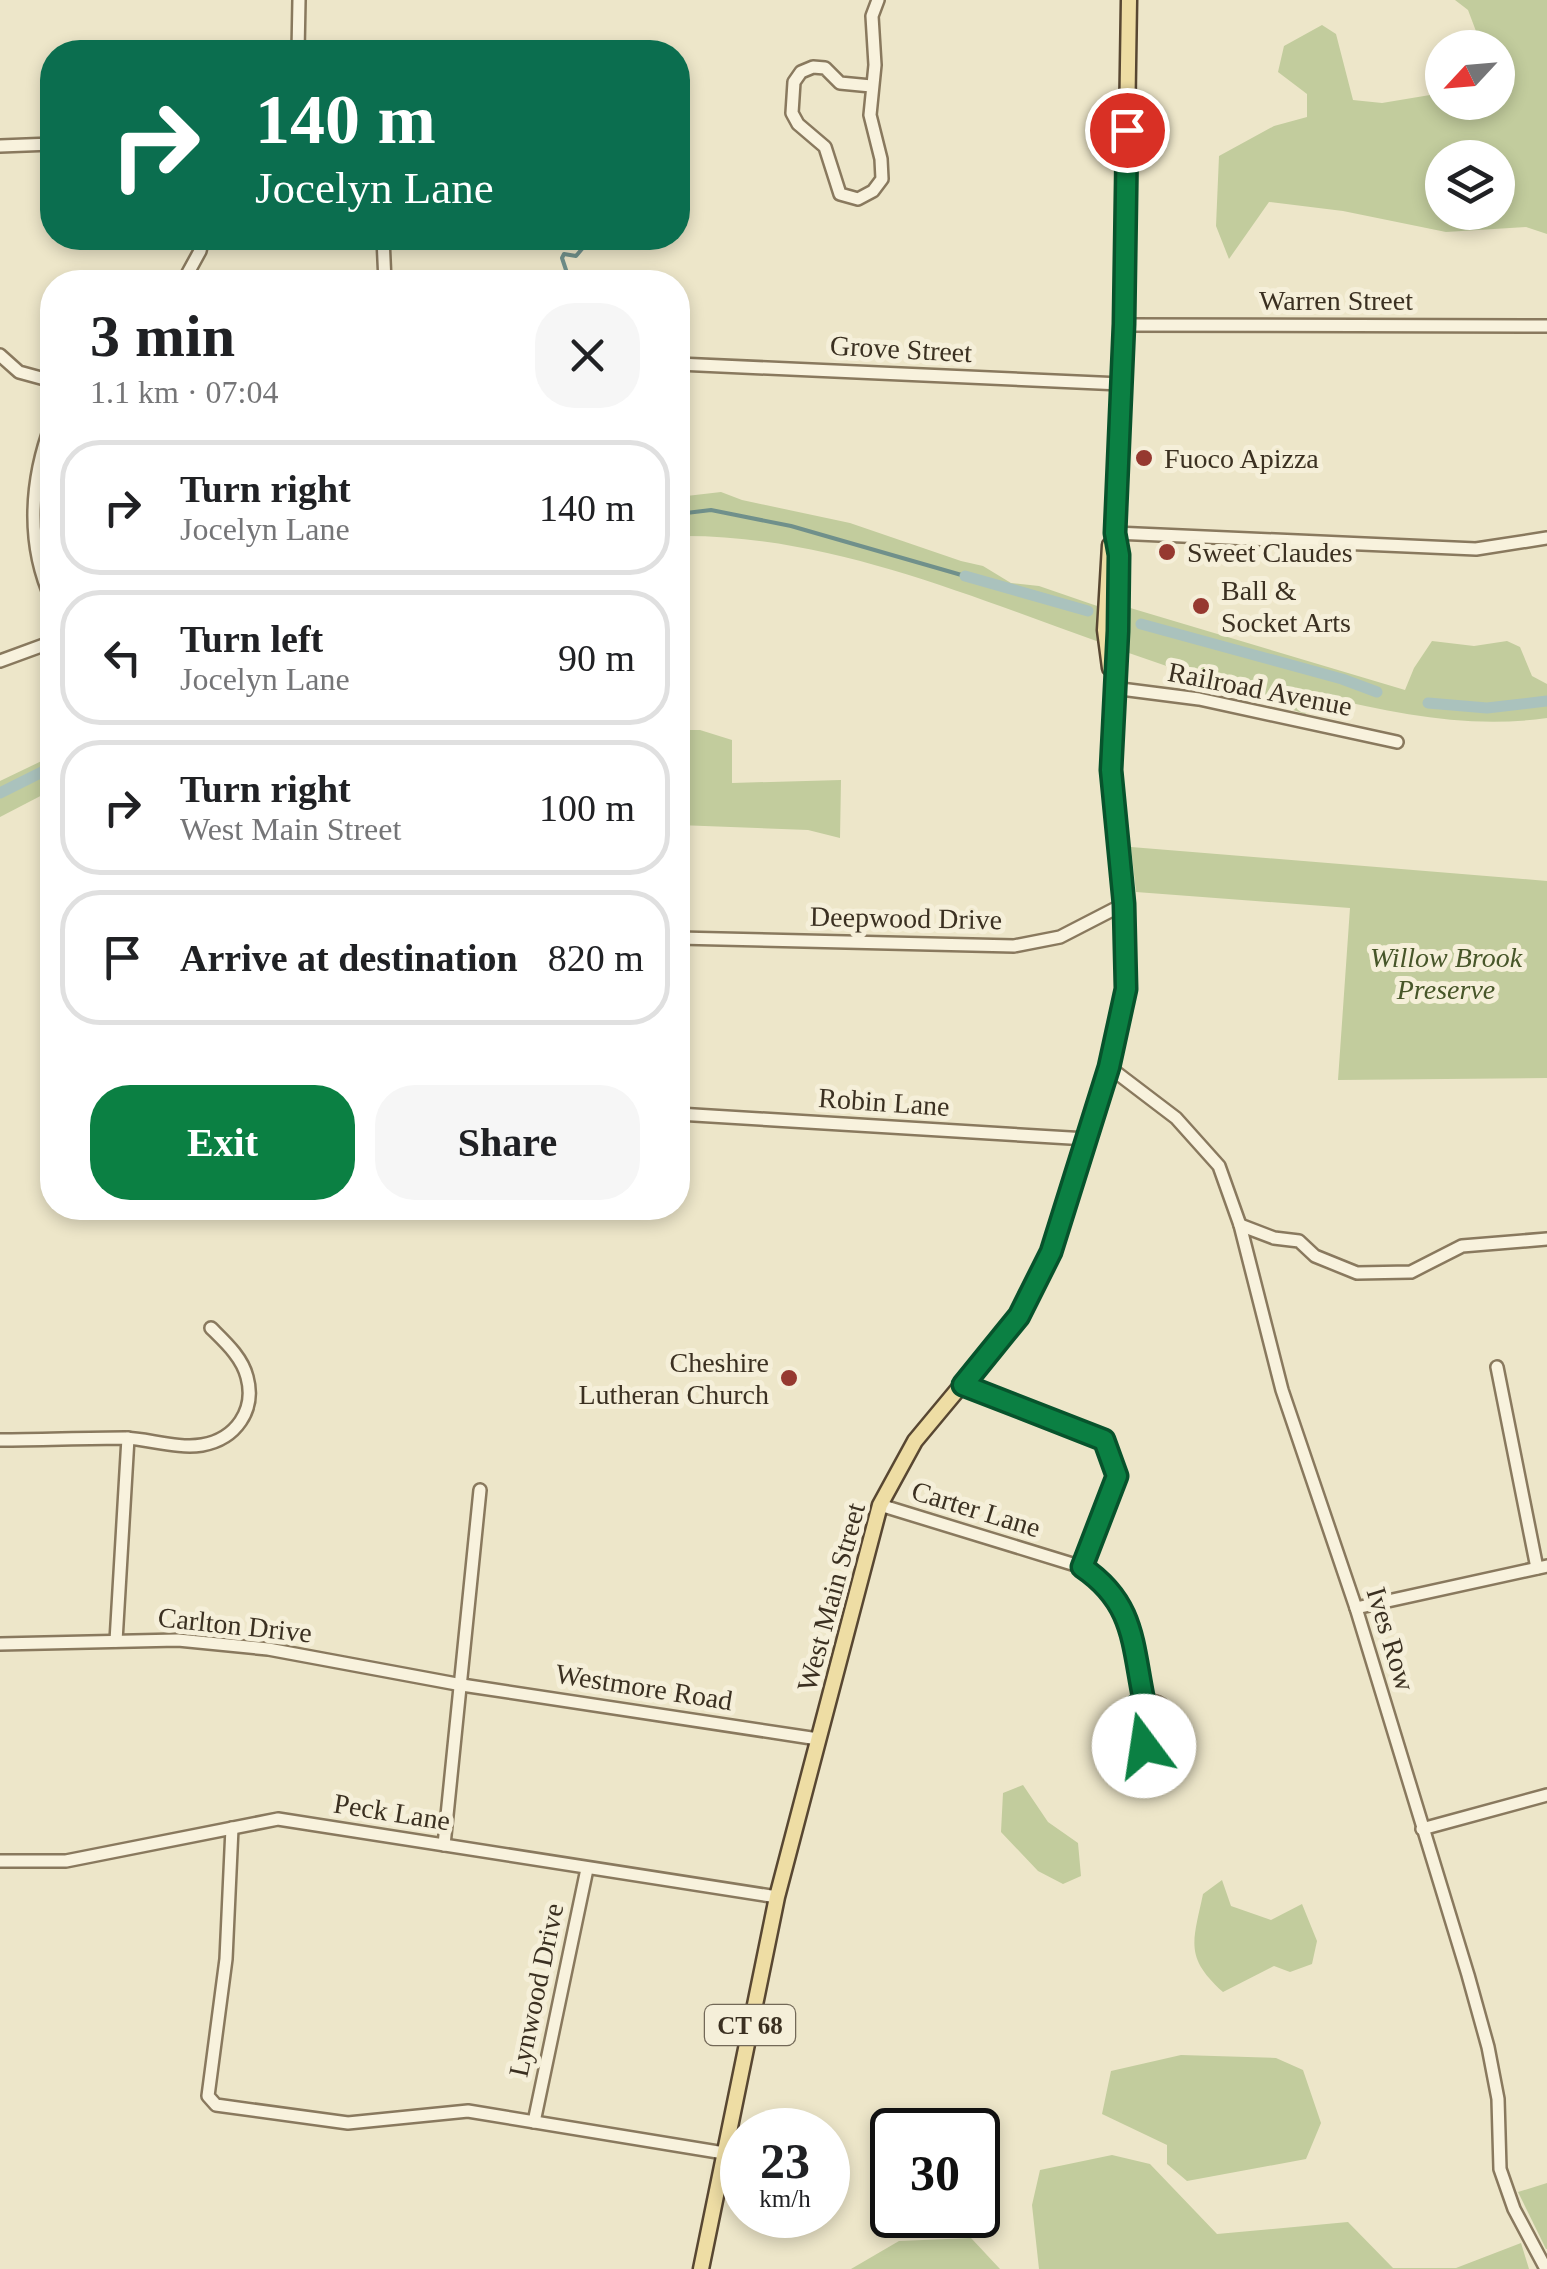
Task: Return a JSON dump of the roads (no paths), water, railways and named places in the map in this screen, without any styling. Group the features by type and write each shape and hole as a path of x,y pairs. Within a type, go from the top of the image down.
{"main road":[{"name":"West Main Street","path":"733,2108 777,1897 880,1506 915,1441 1019,1316 1051,1252 1109,1067 1126,989 1124,904 1111,770 1113,688 1106,616 1110,541 1115,533 1122,384 1129,0"},
{"name":"West Main Street","path":"701,2269 720,2174"}],"street":[{"path":"298,40 299,0"},
{"path":"871,86 840,83 825,68 813,67 794,82 790,102 798,124 825,147 840,194 858,199 873,191 882,179 870,115 876,65 872,16 878,0"},
{"path":"0,146 40,144"},
{"name":"Warren Street","path":"1124,324 1547,326"},
{"path":"0,355 19,372 40,378"},
{"name":"Grove Street","path":"690,365 1122,384"},
{"path":"40,460 34,495 34,540 40,565"},
{"path":"1115,533 1476,549 1547,538"},
{"path":"0,661 40,646"},
{"name":"Railroad Avenue","path":"1113,688 1199,699 1397,742"},
{"name":"Deepwood Drive","path":"690,938 1014,946 1060,936 1124,904"},
{"name":"Ives Row","path":"1109,1067 1176,1118 1219,1166 1240,1224 1282,1390 1356,1608 1488,2047 1498,2099 1500,2169 1514,2210 1546,2269"},
{"name":"Robin Lane","path":"690,1115 1086,1140"},
{"path":"1240,1224 1274,1238 1298,1241 1315,1256 1357,1273 1411,1272 1462,1246 1547,1239"},
{"path":"0,1440 128,1438 200,1446 223,1439 240,1424 250,1403 247,1375 232,1348 210,1328"},
{"path":"1356,1608 1542,1567 1497,1366"},
{"path":"963,1385 1104,1440 1117,1476 1082,1567"},
{"path":"116,1641 128,1438"},
{"path":"444,1845 480,1490"},
{"name":"Carter Lane","path":"880,1506 1082,1567 1105,1582 1125,1610 1144,1701"},
{"name":"Carlton Drive","path":"0,1644 178,1640 268,1648 462,1685"},
{"name":"Westmore Road","path":"462,1685 818,1739"},
{"name":"Carter Lane","path":"1144,1701 1165,1707 1172,1720 1165,1740 1151,1747 1136,1743 1127,1731 1131,1709 1144,1701"},
{"path":"1422,1829 1547,1796"},
{"name":"Peck Lane","path":"0,1861 66,1861 278,1819 777,1897"},
{"path":"232,1828 226,1958 208,2096 216,2105 348,2123 468,2111 720,2153"},
{"name":"Lynwood Drive","path":"534,2122 586,1869"}],"waterway":[{"path":"566,270 564,254 576,256 581,250"},
{"path":"690,513 711,510 791,526 965,576"},
{"path":"965,576 1088,611"},
{"path":"1141,624 1377,692"},
{"path":"1428,703 1487,708 1547,701"},
{"path":"0,793 40,773"}],"place":[{"name":"Fuoco Apizza","path":"1144,458"},
{"name":"Sweet Claudes","path":"1167,552"},
{"name":"Ball & Socket Arts","path":"1201,606"},
{"name":"Cheshire Lutheran Church","path":"789,1378"}],"park label":[{"name":"Willow Brook Preserve","path":"1446,973"}]}
